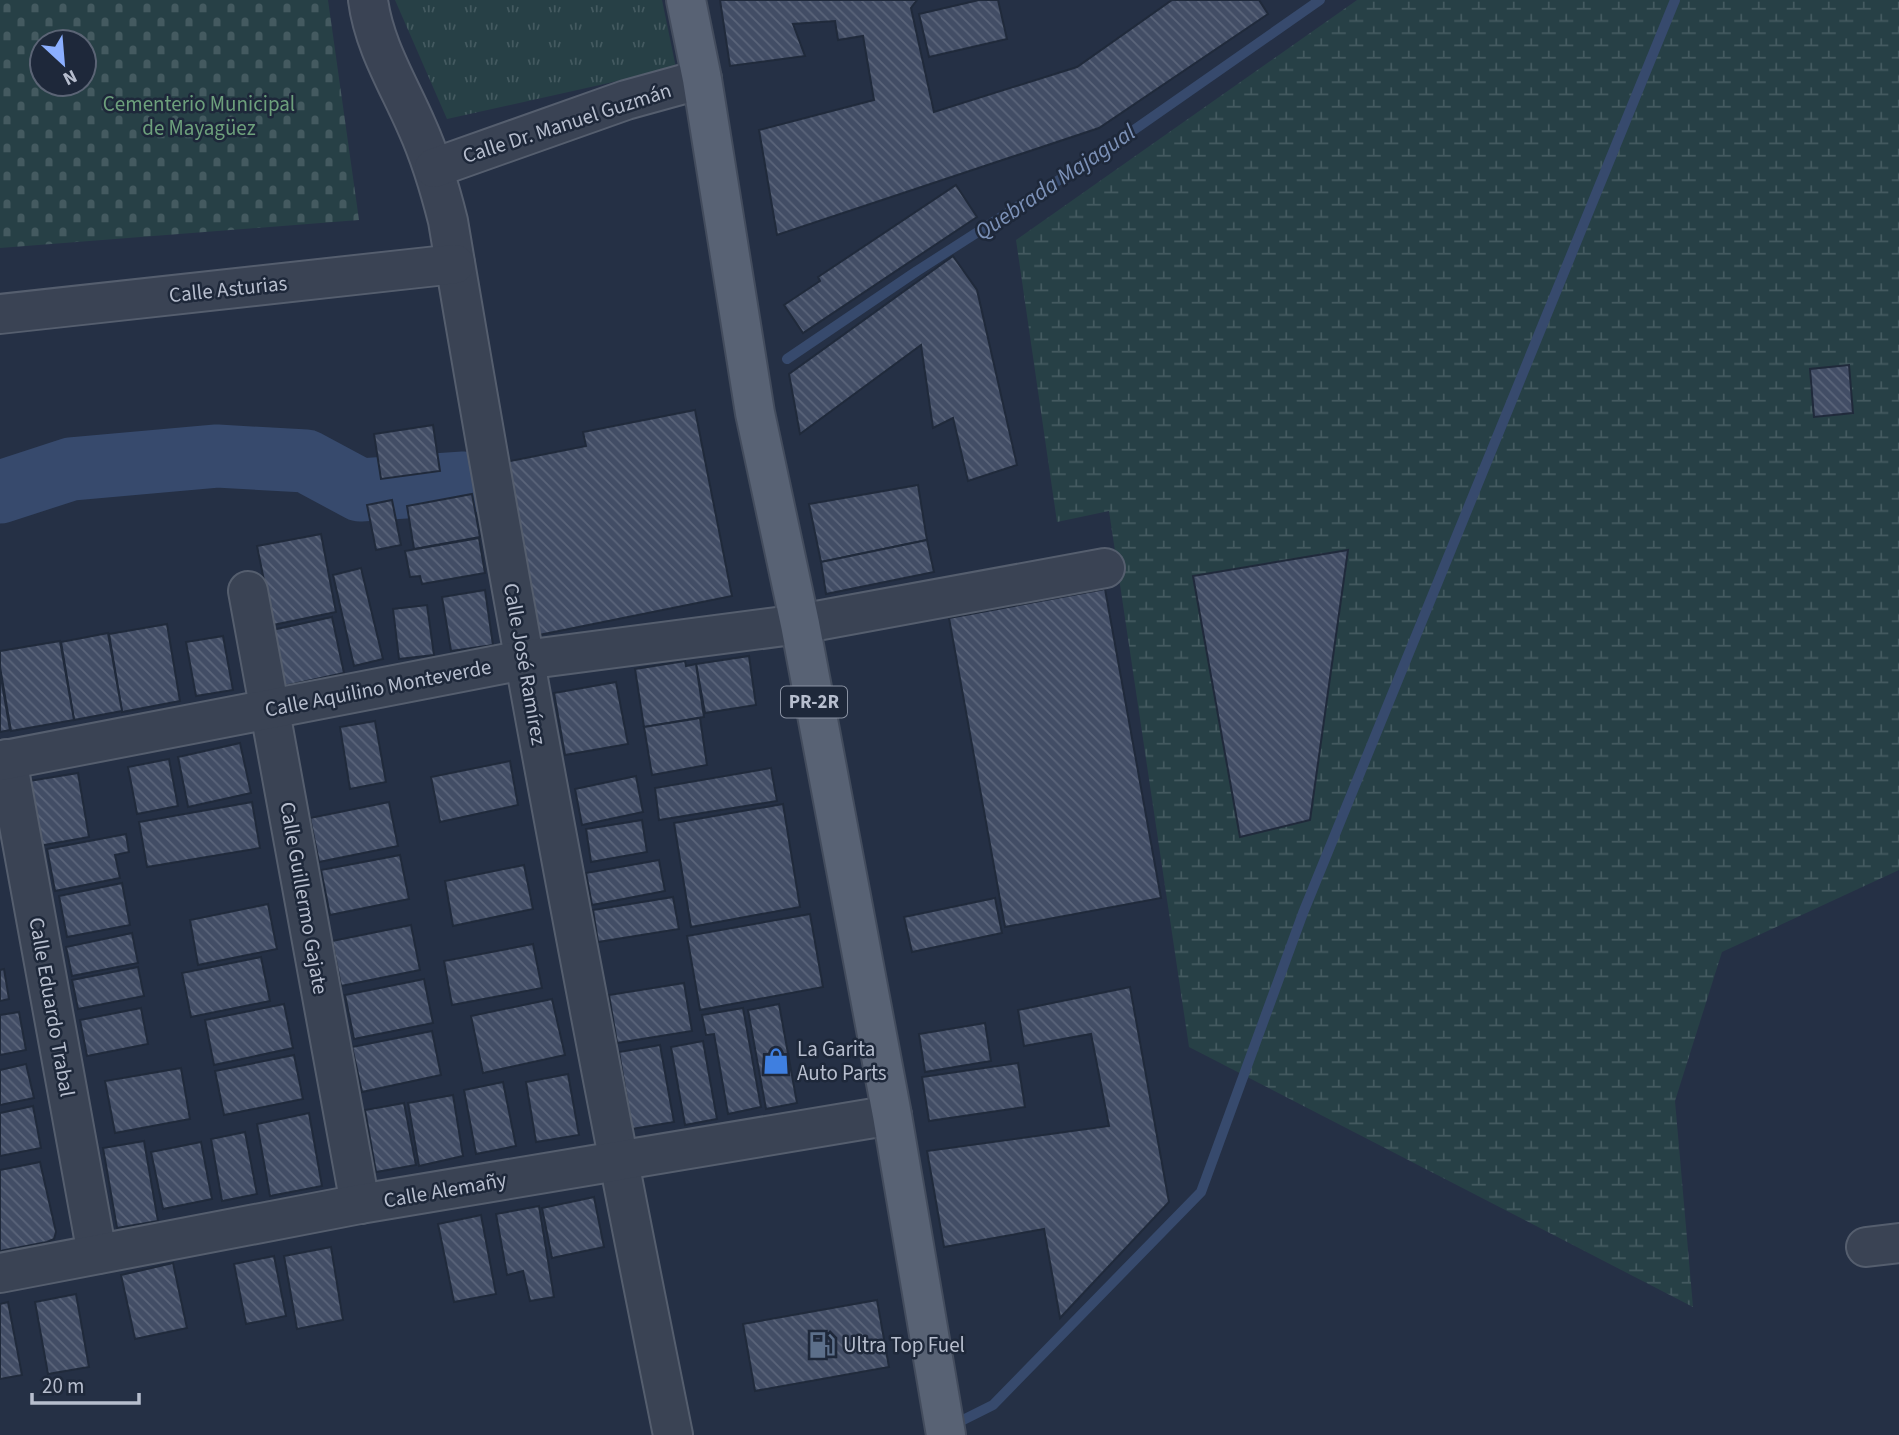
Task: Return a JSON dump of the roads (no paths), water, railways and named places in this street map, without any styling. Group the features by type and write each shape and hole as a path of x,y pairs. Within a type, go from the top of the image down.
{"main road":[{"name":"PR-2R","path":"686,0 702,79 755,413 800,624 892,1115 943,1420"}],"street":[{"name":"Calle José Ramírez","path":"368,0 370,18 384,58 434,168 448,221 524,660 618,1161 673,1435"},
{"name":"Calle Dr. Manuel Guzmán","path":"434,168 626,100 702,79"},
{"name":"Calle Asturias","path":"0,314 455,264"},
{"name":"Calle Aquilino Monteverde","path":"4,760 524,660 800,624 1105,568"},
{"name":"Calle Guillermo Gajate","path":"248,591 360,1204"},
{"name":"Calle Eduardo Trabal","path":"4,760 97,1254"},
{"name":"Calle Alemañy","path":"0,1273 360,1204 892,1115"}],"waterway":[{"name":"Quebrada Majagual","path":"787,359 917,271 1098,155 1320,0"},
{"path":"951,1426 993,1405 1201,1192 1303,913 1675,0"},
{"name":"Quebrada Majagual","path":"0,492 71,469 217,456 306,461 360,490 464,483"}],"place":[{"name":"La Garita Auto Parts","path":"776,1061"},
{"name":"Ultra Top Fuel","path":"822,1345"}],"park label":[{"name":"Cementerio Municipal de Mayagüez","path":"199,116"}]}
